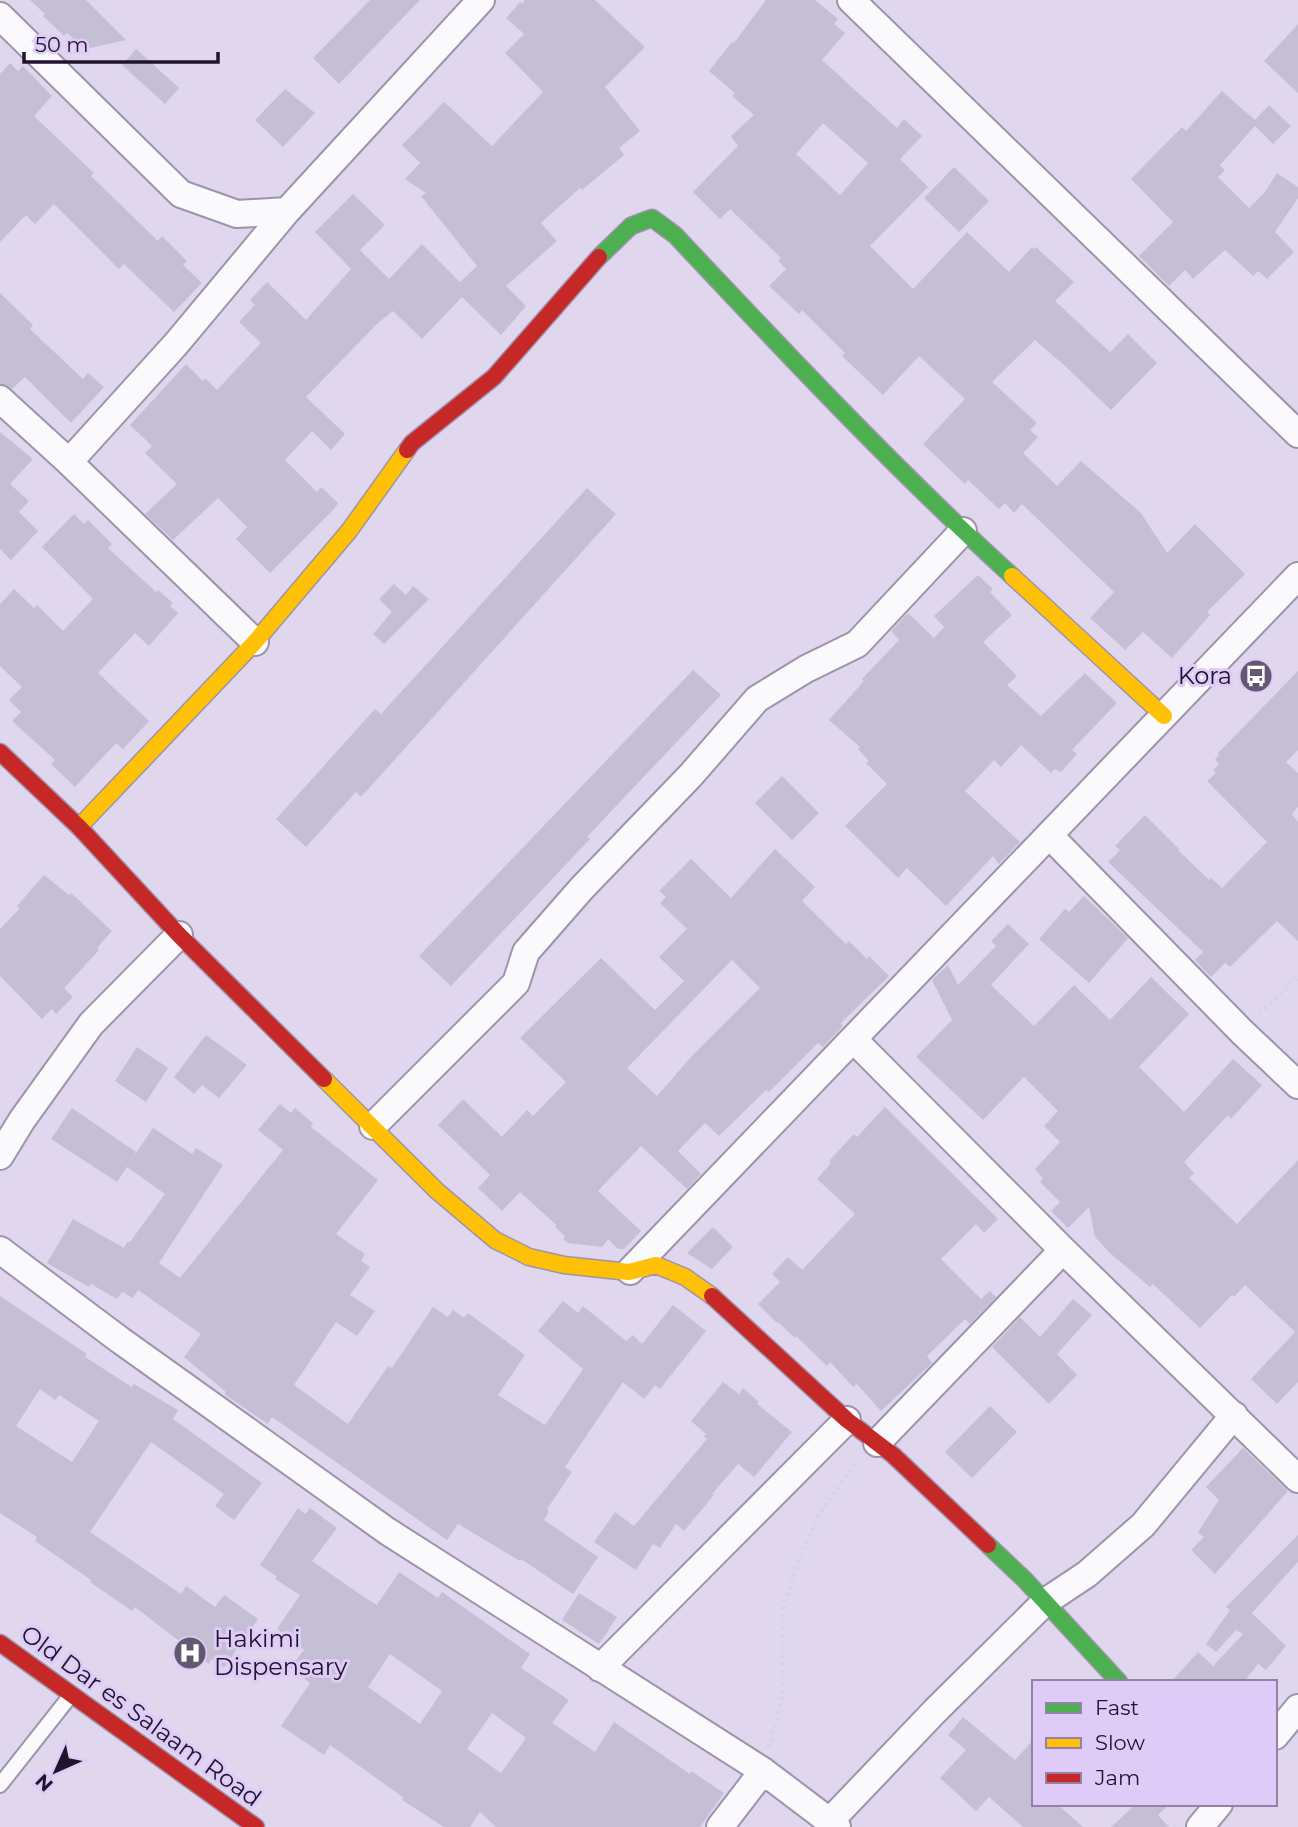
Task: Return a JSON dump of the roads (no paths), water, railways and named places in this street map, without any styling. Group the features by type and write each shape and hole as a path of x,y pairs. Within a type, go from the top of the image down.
{"street":[{"path":"69,462 176,344 287,211 481,0"},
{"path":"850,0 1298,434"},
{"path":"0,16 181,194 237,215 287,211"},
{"path":"79,827 255,642 349,531 412,443 494,377 595,260 631,226 652,218 675,235 799,367 963,531 1164,716"},
{"path":"0,399 255,642"},
{"path":"373,1126 516,982 527,952 534,943 758,699 806,669 857,644 963,531"},
{"path":"629,1272 1298,576"},
{"path":"0,752 79,827 179,935 437,1191 495,1240 529,1257 564,1265 629,1272 656,1265 685,1276 721,1302 846,1420 893,1455 1025,1580 1117,1680"},
{"path":"1049,835 1242,1032 1298,1085"},
{"path":"0,1156 22,1120 91,1024 179,935"},
{"path":"853,1039 1063,1250 1298,1479"},
{"path":"0,1250 120,1340 387,1531 763,1772 833,1824 935,1711 1045,1602 1087,1574 1143,1525 1234,1415"},
{"path":"877,1443 1063,1250"},
{"path":"600,1668 846,1420"},
{"name":"Old Dar es Salaam Road","path":"0,1643 256,1827"},
{"path":"1277,1734 1298,1708"},
{"path":"720,1827 763,1772"},
{"path":"1199,1827 1217,1806"}],"lane":[{"path":"0,1785 71,1694"}],"place":[{"name":"Kora","path":"1256,676"},
{"name":"Hakimi Dispensary","path":"190,1653"}]}
